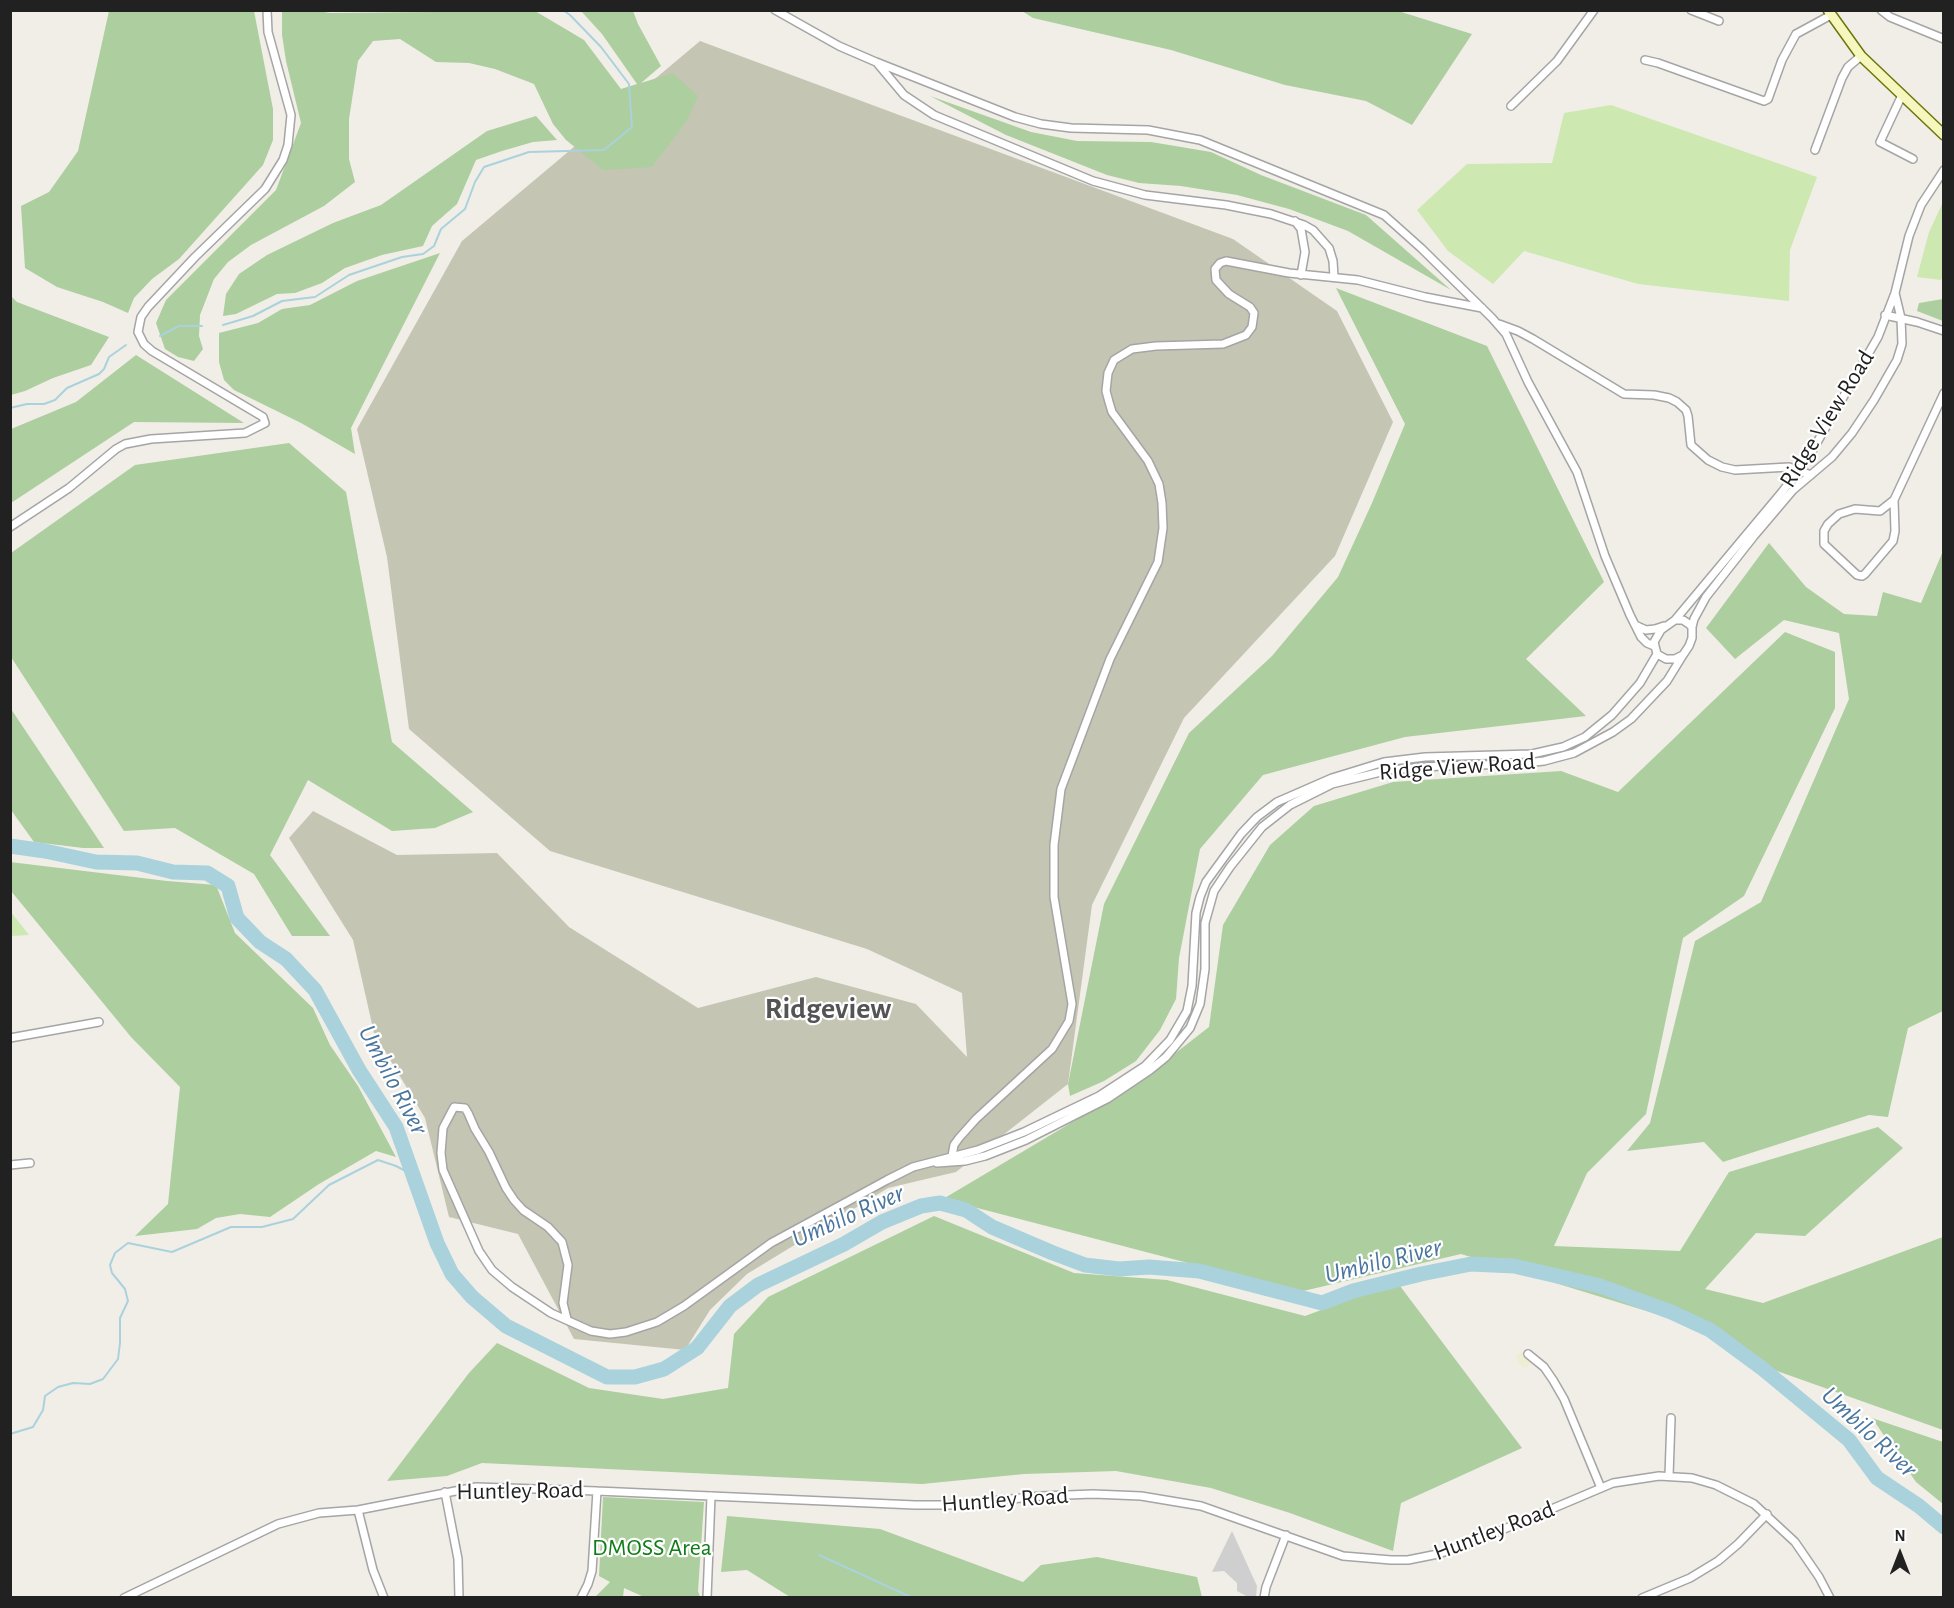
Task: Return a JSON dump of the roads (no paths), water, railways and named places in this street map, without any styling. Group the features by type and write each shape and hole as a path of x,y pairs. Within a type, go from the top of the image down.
{"street":[{"path":"10,527 69,488 125,444 151,439 238,434 265,423 262,417 152,351 144,344 138,332 141,317 148,307 195,256 265,189 283,160 288,144 291,115 268,33 267,10"},
{"path":"775,10 839,46 1015,117 1041,124 1071,128 1148,130 1200,140 1384,215 1499,324 1506,334 1545,415 1577,472 1605,556 1635,625 1644,640 1654,646"},
{"path":"1511,106 1557,61 1594,10"},
{"path":"1691,10 1719,21"},
{"path":"1881,10 1898,21 1944,39"},
{"path":"1645,60 1764,101 1768,99 1782,60 1796,34 1830,13 1861,56 1944,135"},
{"path":"1815,150 1842,78 1848,67 1861,56"},
{"path":"876,62 904,95 934,115 1093,181 1145,195 1226,205 1295,221 1314,230 1329,248 1334,277"},
{"path":"1902,95 1880,142 1913,159"},
{"name":"Ridge View Road","path":"1667,624 1675,620 1808,458 1878,337 1895,293 1909,236 1921,205 1944,170"},
{"path":"1295,221 1300,229 1305,252 1305,262 1300,275"},
{"path":"953,1159 954,1145 959,1138 976,1119 1052,1049 1069,1021 1072,1004 1054,897 1054,845 1061,789 1110,659 1158,562 1163,528 1159,484 1148,461 1112,412 1106,391 1108,374 1114,360 1132,349 1223,344 1246,335 1252,327 1254,313 1250,307 1221,287 1215,274 1220,263 1226,261 1300,275 1358,280 1425,297 1482,308"},
{"name":"Ridge View Road","path":"567,1320 563,1303 568,1265 562,1242 548,1227 523,1210 514,1200 465,1108 454,1107 443,1128 441,1153 443,1170 479,1251 492,1270 512,1287 551,1312 567,1320 591,1331 610,1334 626,1332 657,1322 684,1306 771,1243 901,1172 926,1164 1004,1149 1085,1111 1130,1085 1166,1057 1190,1028 1200,1004 1204,969 1205,923 1214,891 1262,827 1278,813 1332,784 1365,774 1410,767 1544,761 1574,753 1613,732 1644,706 1667,681 1683,655 1690,642 1694,619 1706,597 1793,490 1832,457 1852,433 1897,360 1902,344 1901,318 1895,293"},
{"path":"1885,315 1917,321 1944,331"},
{"path":"1499,324 1533,339 1624,394 1654,395 1677,402 1689,416 1690,445 1708,460 1722,467 1734,470 1782,467 1799,469 1811,476"},
{"path":"1894,500 1893,542 1865,574 1857,575 1824,544 1824,531 1839,514 1849,510 1880,511 1894,500 1944,393"},
{"path":"1675,620 1686,621 1692,627"},
{"path":"1635,625 1641,629 1650,630 1667,624"},
{"path":"1667,624 1656,638 1654,646 1657,654 1666,659 1683,655"},
{"name":"Ridge View Road","path":"953,1159 1024,1132 1099,1096 1146,1066 1170,1040 1187,1011 1190,999 1196,913 1206,882 1241,834 1257,817 1277,802 1305,788 1384,762 1425,757 1532,754 1548,751 1585,737 1612,715 1629,696 1648,671 1657,654"},
{"path":"1474,756 1476,765"},
{"path":"10,1038 99,1022"},
{"path":"10,1165 30,1163"},
{"path":"1528,1354 1544,1367 1564,1399 1601,1488"},
{"path":"1669,1476 1671,1418"},
{"name":"Huntley Road","path":"124,1598 278,1524 319,1513 358,1509 445,1492 496,1487 915,1505 949,1505 1042,1496 1093,1494 1141,1496 1201,1506 1343,1556 1372,1560 1408,1560 1464,1546 1601,1488 1639,1478 1669,1476 1692,1478 1716,1485 1736,1493 1767,1514 1801,1550 1830,1598"},
{"path":"581,1598 592,1571 597,1491"},
{"path":"445,1492 458,1559 459,1598"},
{"path":"706,1598 711,1496"},
{"path":"358,1509 373,1570 384,1598"},
{"path":"1641,1598 1690,1578 1718,1561 1767,1514"},
{"path":"1264,1598 1286,1535"}],"waterway":[{"path":"223,325 253,316 282,301 315,297 349,275 402,257 423,254 434,246 441,229 465,209 475,182 484,167 529,152 604,150 632,127 629,84 601,47 563,10"},
{"path":"160,336 179,326 202,326"},
{"path":"10,408 27,404 44,404 55,400 67,388 99,374 109,357 126,345"},
{"name":"Umbilo River","path":"10,846 96,862 137,863 173,872 207,873 228,886 237,918 260,942 286,959 315,990 359,1070 396,1127 437,1243 452,1274 472,1297 506,1326 607,1377 635,1377 664,1369 697,1348 730,1306 758,1285 844,1244 882,1222 921,1206 940,1203 966,1210 992,1227 1085,1265 1119,1269 1149,1267 1199,1271 1322,1303 1353,1291 1471,1264 1514,1266 1600,1286 1671,1312 1710,1330 1763,1369 1849,1440 1877,1478 1919,1506 1944,1527"},
{"path":"10,1434 33,1427 43,1410 45,1396 58,1387 73,1383 90,1384 103,1379 118,1359 120,1318 128,1301 125,1289 112,1273 110,1265 115,1253 128,1243 172,1252 231,1227 262,1227 293,1219 329,1185 378,1160 413,1175"},
{"path":"819,1555 913,1598"}],"district":[{"name":"Ridgeview","path":"828,1009"}],"park label":[{"name":"DMOSS Area","path":"652,1548"}]}
